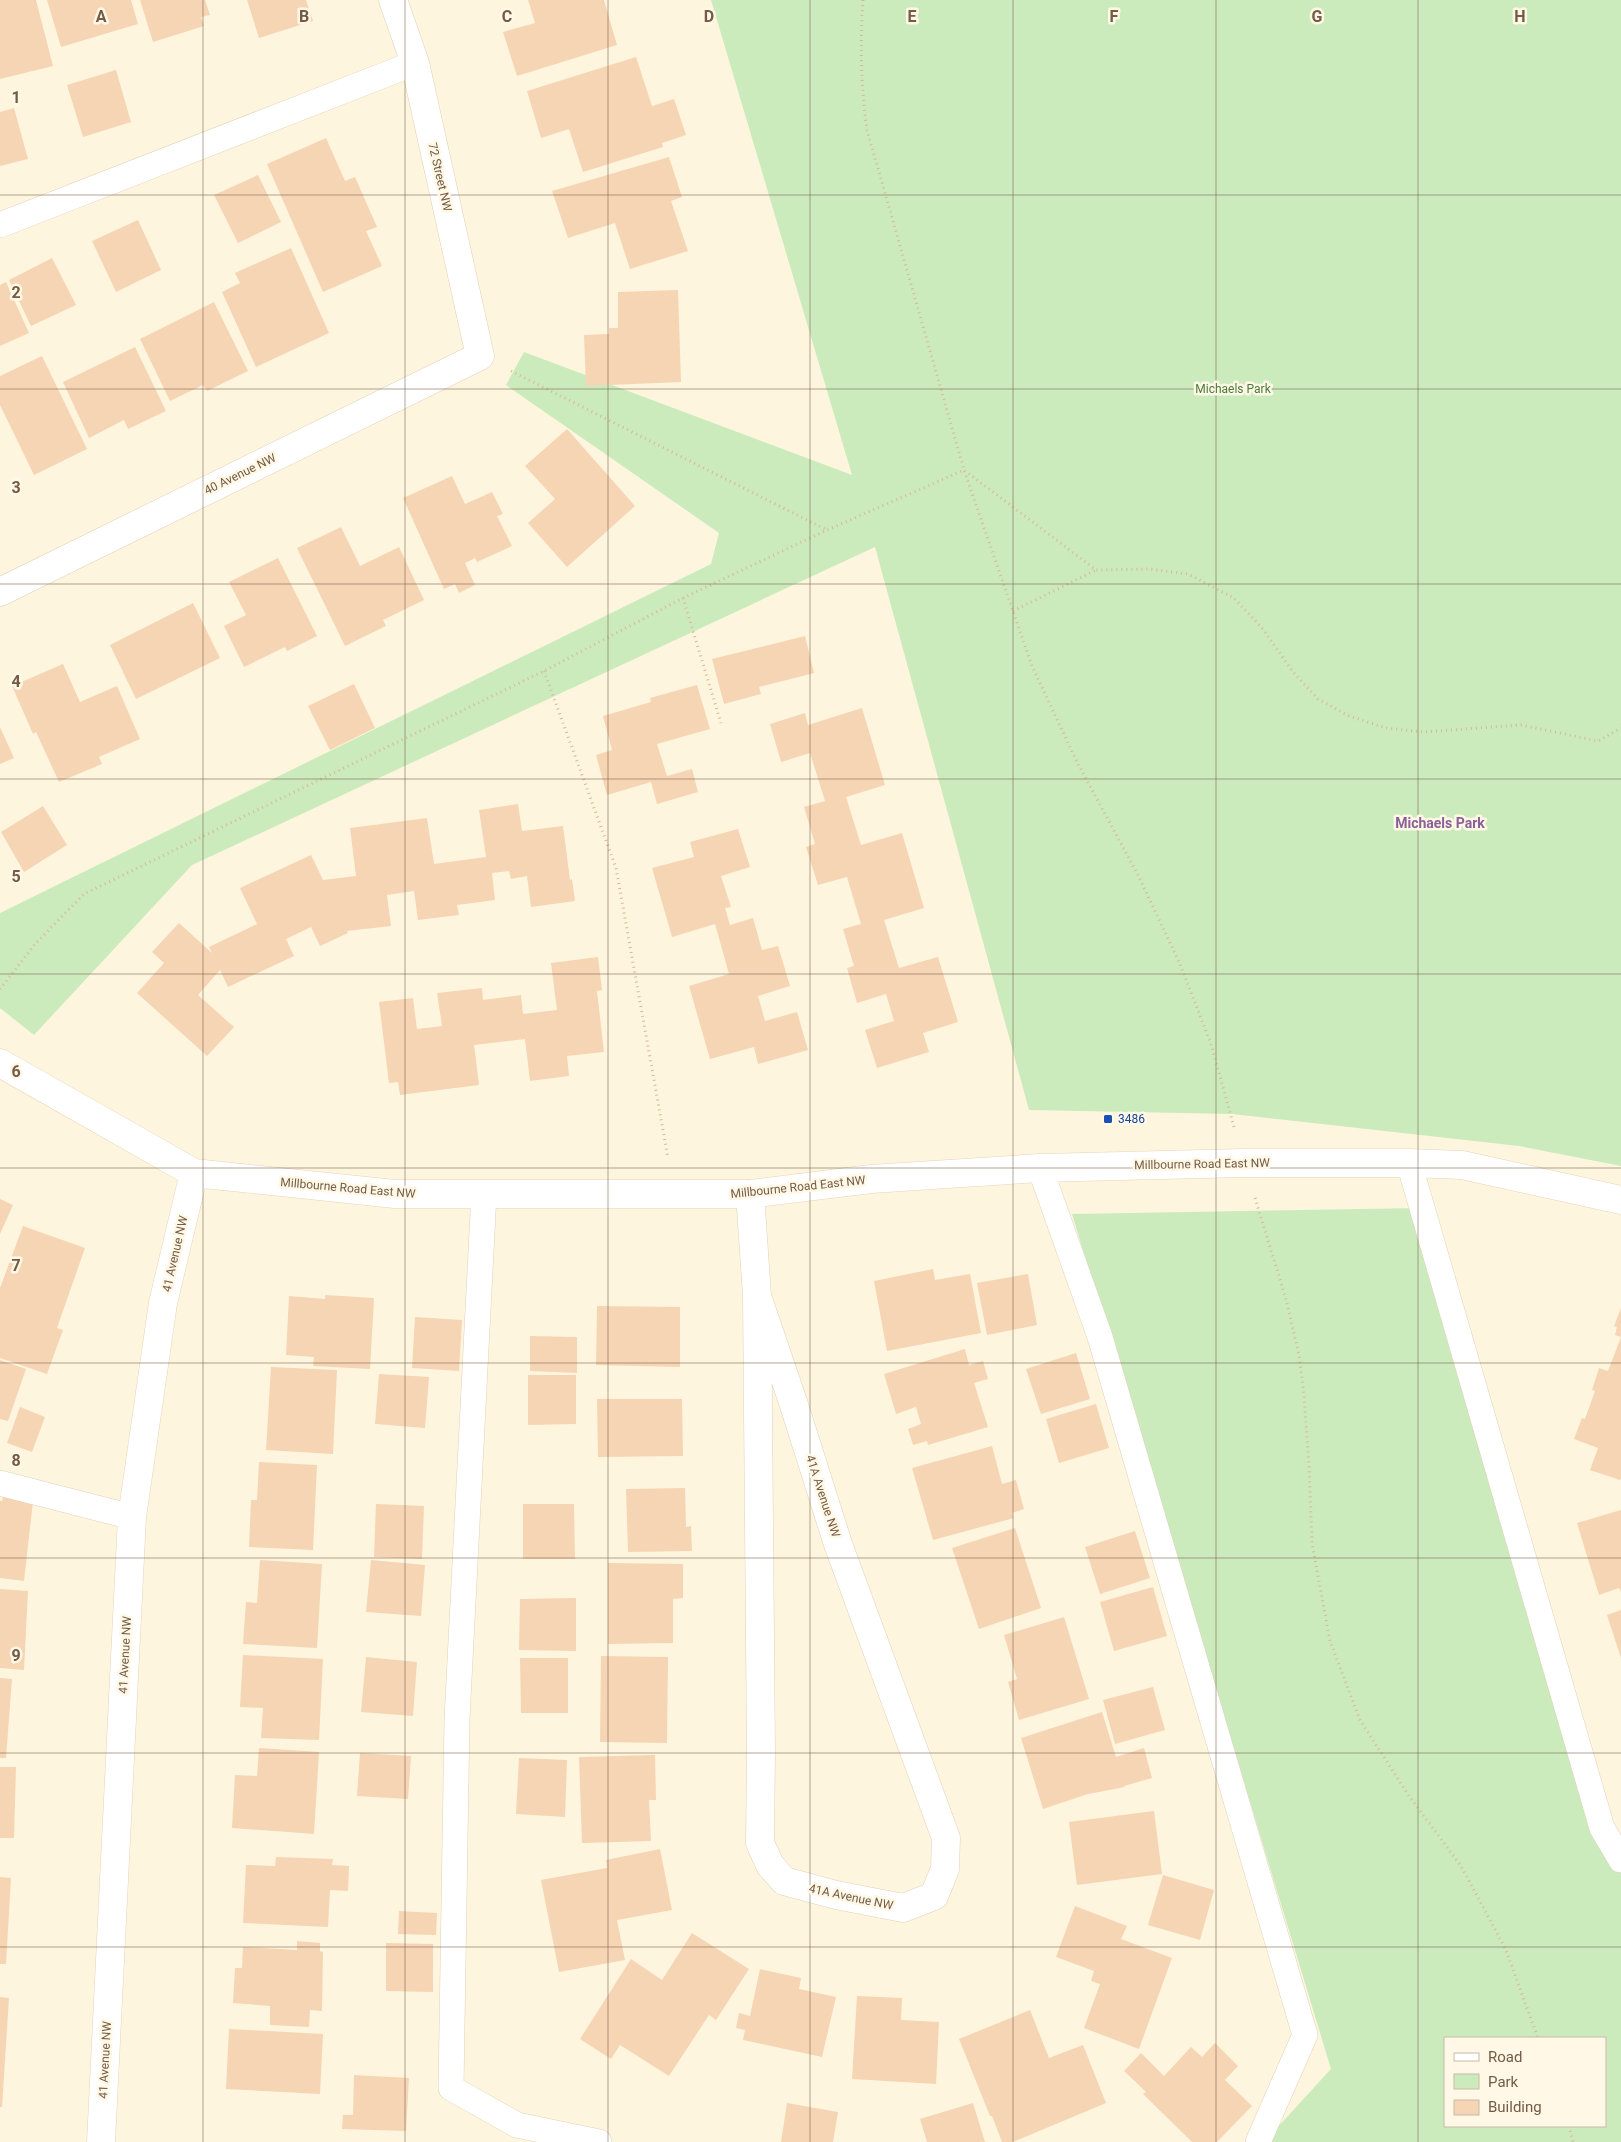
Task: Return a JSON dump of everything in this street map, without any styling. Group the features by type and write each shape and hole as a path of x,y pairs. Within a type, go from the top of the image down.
{"street":[{"name":"72 Street NW","path":"393,0 415,62 480,356"},
{"name":"40 Avenue NW","path":"0,592 480,356"},
{"name":"Millbourne Road East NW","path":"0,1063 194,1174 395,1194 750,1194 871,1179 1040,1168 1244,1163 1409,1163 1462,1165 1621,1200"},
{"name":"41 Avenue NW","path":"101,2142 132,1517 163,1303 194,1174"},
{"name":"41A Avenue NW","path":"750,1194 756,1296 761,1754 760,1842 770,1865 784,1881 836,1895 903,1908 934,1896 945,1869 946,1838 838,1544 793,1402 756,1296"}],"lane":[{"path":"0,225 415,62"},
{"path":"1409,1163 1602,1828 1621,1860"},
{"path":"1040,1168 1100,1337 1305,2034 1258,2142"},
{"path":"484,1193 457,1719 451,2088 517,2125 598,2142"},
{"path":"0,1483 132,1517"}],"path":[{"path":"863,0 860,41 861,87 866,130 964,470 1032,666 1077,762 1138,875 1180,964 1211,1044 1244,1163 1286,1299 1299,1355 1308,1445 1312,1543 1330,1641 1360,1720 1409,1796 1461,1866 1506,1948 1538,2037"},
{"path":"480,356 827,530"},
{"path":"0,990 35,944 84,894 544,671 682,598 827,530 964,470"},
{"path":"964,470 1096,570"},
{"path":"1013,611 1096,570 1149,569 1188,574 1234,598 1262,628 1293,672 1318,699 1349,716 1386,728 1422,732 1521,725 1598,741 1621,728"},
{"path":"682,598 721,723"},
{"path":"544,671 616,868 674,1195"},
{"path":"1569,2127 1573,2142"}],"green space":[{"name":"Michaels Park","path":"711,0 1621,0 1621,1166 1519,1146 1232,1114 1029,1110 875,547 192,865 34,1035 0,1008 0,913 711,564 719,533 506,385 524,352 852,475"},
{"path":"1422,1208 1621,1860 1621,2142 1264,2142 1331,2069 1072,1214"}],"building":[{"path":"0,0 36,0 53,66 0,79"},
{"path":"47,0 131,0 138,24 61,47"},
{"path":"140,0 205,0 210,15 201,17 204,26 153,42"},
{"path":"247,0 306,0 313,21 259,38"},
{"path":"528,0 604,0 617,45 517,76 503,32 535,23"},
{"path":"636,57 652,106 674,99 686,135 662,143 663,147 583,172 569,129 541,138 527,91"},
{"path":"116,70 131,122 83,137 67,85"},
{"path":"14,108 28,159 0,166 0,112"},
{"path":"326,138 345,181 355,177 377,227 366,231 382,266 323,292 267,164"},
{"path":"669,157 682,197 671,201 688,251 630,269 615,223 568,238 552,191"},
{"path":"258,175 281,222 238,243 214,195"},
{"path":"138,220 161,270 116,292 92,241"},
{"path":"291,248 329,333 256,367 222,292 240,283 235,273"},
{"path":"52,258 76,305 31,326 9,280"},
{"path":"6,282 29,333 0,346 0,285"},
{"path":"678,290 681,382 586,386 584,335 609,334 609,328 618,328 618,292"},
{"path":"214,302 248,371 207,391 203,385 170,401 140,339"},
{"path":"135,347 166,411 128,429 124,420 89,438 63,382"},
{"path":"42,356 87,449 34,475 0,405 0,376"},
{"path":"567,429 635,506 567,567 528,523 555,499 525,466"},
{"path":"452,476 465,504 492,492 503,514 497,516 512,546 477,562 475,558 465,563 475,585 459,593 455,584 444,589 403,498"},
{"path":"341,527 360,566 399,547 424,600 383,620 386,626 345,646 297,548"},
{"path":"278,558 317,636 287,651 285,647 244,667 224,626 246,615 229,582"},
{"path":"193,603 220,658 136,699 110,645"},
{"path":"805,636 814,673 759,687 761,694 724,704 712,659"},
{"path":"63,664 80,702 117,686 140,739 99,757 102,764 59,782 36,732 33,734 12,686"},
{"path":"354,684 375,728 330,750 308,706"},
{"path":"697,685 710,729 657,744 667,776 692,769 698,792 657,804 651,782 607,795 596,755 612,750 603,716 651,702 650,698"},
{"path":"862,708 885,785 846,797 861,845 902,833 924,908 884,920 899,968 938,957 958,1022 923,1033 929,1052 877,1068 865,1030 894,1021 886,994 857,1003 847,968 854,966 843,929 861,924 847,877 818,885 806,847 815,844 804,807 825,801 810,753 781,762 770,724 805,713 808,725"},
{"path":"0,727 14,758 0,764"},
{"path":"518,804 522,831 563,826 570,880 572,879 575,901 531,907 527,876 511,879 509,871 492,873 495,900 457,905 459,915 418,920 414,891 387,895 391,926 347,931 348,933 320,946 311,927 286,939 294,956 228,987 220,970 198,995 234,1027 207,1056 137,993 164,963 152,952 179,923 212,953 209,947 257,924 240,888 311,855 323,880 356,876 350,828 427,818 434,864 486,857 479,810"},
{"path":"43,806 67,845 24,872 1,832"},
{"path":"738,829 750,867 721,876 731,907 725,908 730,925 753,918 762,950 778,946 790,986 758,996 765,1021 797,1012 808,1050 758,1064 754,1047 710,1059 689,986 729,974 715,924 672,937 652,868 694,857 690,842"},
{"path":"598,957 602,990 597,991 604,1052 567,1056 569,1076 530,1081 525,1039 474,1045 479,1085 400,1095 398,1082 389,1083 379,1002 413,998 417,1029 442,1026 437,993 482,988 483,1000 521,995 523,1014 557,1010 551,963"},
{"path":"0,1199 13,1205 0,1234"},
{"path":"23,1226 85,1248 57,1328 63,1330 47,1374 0,1358 0,1288"},
{"path":"933,1269 935,1280 970,1274 981,1333 887,1351 874,1281"},
{"path":"1028,1274 1037,1325 987,1335 977,1283"},
{"path":"325,1295 374,1298 370,1369 313,1366 314,1357 286,1355 289,1296 325,1299"},
{"path":"597,1306 680,1307 680,1367 596,1365"},
{"path":"1621,1308 1621,1337 1615,1335 1617,1327 1614,1326"},
{"path":"415,1317 462,1320 459,1371 412,1368"},
{"path":"530,1336 577,1337 577,1373 530,1371"},
{"path":"1621,1337 1620,1480 1590,1470 1598,1448 1574,1439 1582,1418 1585,1419 1595,1391 1592,1390 1599,1368 1608,1371"},
{"path":"965,1349 969,1365 983,1361 988,1379 974,1383 988,1427 928,1445 927,1441 913,1445 908,1429 921,1424 916,1407 896,1414 884,1374"},
{"path":"1076,1353 1090,1399 1041,1414 1026,1369"},
{"path":"0,1360 26,1369 8,1421 0,1419"},
{"path":"271,1367 337,1370 333,1454 266,1450"},
{"path":"379,1374 429,1377 425,1428 375,1424"},
{"path":"528,1375 576,1375 576,1424 528,1425"},
{"path":"597,1399 682,1399 683,1456 598,1457"},
{"path":"1096,1404 1109,1448 1059,1463 1046,1419"},
{"path":"20,1407 45,1417 32,1452 7,1443"},
{"path":"992,1446 1002,1484 1016,1480 1024,1509 1012,1513 1014,1518 933,1540 912,1468"},
{"path":"259,1462 317,1465 313,1550 249,1547 251,1500 257,1500"},
{"path":"685,1488 686,1527 691,1526 692,1551 628,1552 626,1489"},
{"path":"3,1497 33,1501 24,1581 0,1578 0,1501 2,1501"},
{"path":"376,1504 424,1506 422,1559 374,1557"},
{"path":"523,1504 574,1504 575,1559 523,1559"},
{"path":"1621,1510 1621,1592 1619,1588 1599,1595 1577,1523"},
{"path":"1015,1528 1041,1608 979,1629 952,1548"},
{"path":"1135,1531 1150,1578 1100,1594 1085,1547"},
{"path":"260,1560 322,1564 317,1648 243,1644 246,1602 257,1603"},
{"path":"371,1560 425,1565 421,1616 366,1612"},
{"path":"608,1563 683,1564 683,1598 673,1599 673,1643 608,1644"},
{"path":"1153,1587 1167,1636 1114,1651 1100,1602"},
{"path":"0,1589 28,1591 24,1670 0,1668"},
{"path":"576,1598 576,1651 519,1650 520,1599"},
{"path":"1621,1610 1621,1658 1607,1615"},
{"path":"1064,1617 1089,1699 1019,1720 1008,1682 1017,1679 1004,1635"},
{"path":"243,1655 323,1659 319,1740 261,1738 263,1708 240,1707"},
{"path":"601,1656 668,1657 667,1743 600,1742"},
{"path":"366,1657 417,1662 413,1716 361,1712"},
{"path":"520,1658 568,1658 568,1713 521,1713"},
{"path":"0,1678 12,1679 6,1758 0,1758"},
{"path":"1153,1687 1165,1730 1115,1744 1103,1700"},
{"path":"1102,1712 1116,1757 1144,1748 1152,1778 1125,1787 1088,1794 1043,1809 1021,1738"},
{"path":"259,1748 319,1752 314,1834 232,1828 235,1775 257,1776"},
{"path":"360,1753 411,1756 408,1799 357,1796"},
{"path":"655,1755 656,1800 649,1800 651,1841 582,1843 579,1757"},
{"path":"519,1758 567,1760 565,1817 516,1814"},
{"path":"0,1767 16,1767 14,1838 0,1838"},
{"path":"1154,1811 1162,1874 1077,1885 1069,1822"},
{"path":"660,1849 672,1910 617,1920 625,1960 559,1972 541,1880 607,1868 606,1860"},
{"path":"276,1857 333,1859 332,1865 349,1866 348,1891 330,1890 328,1927 243,1923 246,1865 275,1866"},
{"path":"1163,1875 1214,1890 1200,1940 1148,1925"},
{"path":"0,1877 11,1878 6,1964 0,1964"},
{"path":"1075,1906 1127,1926 1121,1939 1172,1958 1139,2049 1084,2028 1100,1984 1091,1981 1094,1971 1056,1957"},
{"path":"399,1911 437,1913 436,1935 398,1934"},
{"path":"692,1933 749,1969 716,2020 709,2015 669,2076 620,2045 611,2059 580,2039 631,1959 662,1980"},
{"path":"297,1941 320,1943 320,1951 323,1952 322,2011 310,2010 309,2027 270,2025 270,2006 233,2003 235,1968 242,1968 243,1947 297,1950"},
{"path":"386,1943 433,1944 433,1992 386,1991"},
{"path":"760,1969 801,1978 799,1989 836,1997 822,2057 743,2040 745,2030 736,2028 739,2013 750,2016"},
{"path":"857,1996 902,1998 901,2020 939,2022 936,2084 852,2079"},
{"path":"0,1997 9,1998 2,2107 0,2107"},
{"path":"1030,2010 1049,2058 1083,2045 1106,2103 1013,2142 1002,2142 959,2039"},
{"path":"229,2029 323,2034 320,2094 226,2089"},
{"path":"1215,2043 1238,2066 1225,2080 1252,2106 1217,2142 1192,2142 1143,2094 1146,2092 1124,2071 1141,2053 1164,2076 1191,2047 1202,2057"},
{"path":"354,2075 409,2078 406,2131 342,2129 343,2115 353,2115"},
{"path":"787,2103 838,2112 833,2142 781,2142"},
{"path":"973,2103 985,2142 927,2142 920,2119"}],"place":[{"name":"3486","path":"1108,1119"}],"district":[{"name":"Michaels Park","path":"1440,823"}]}
